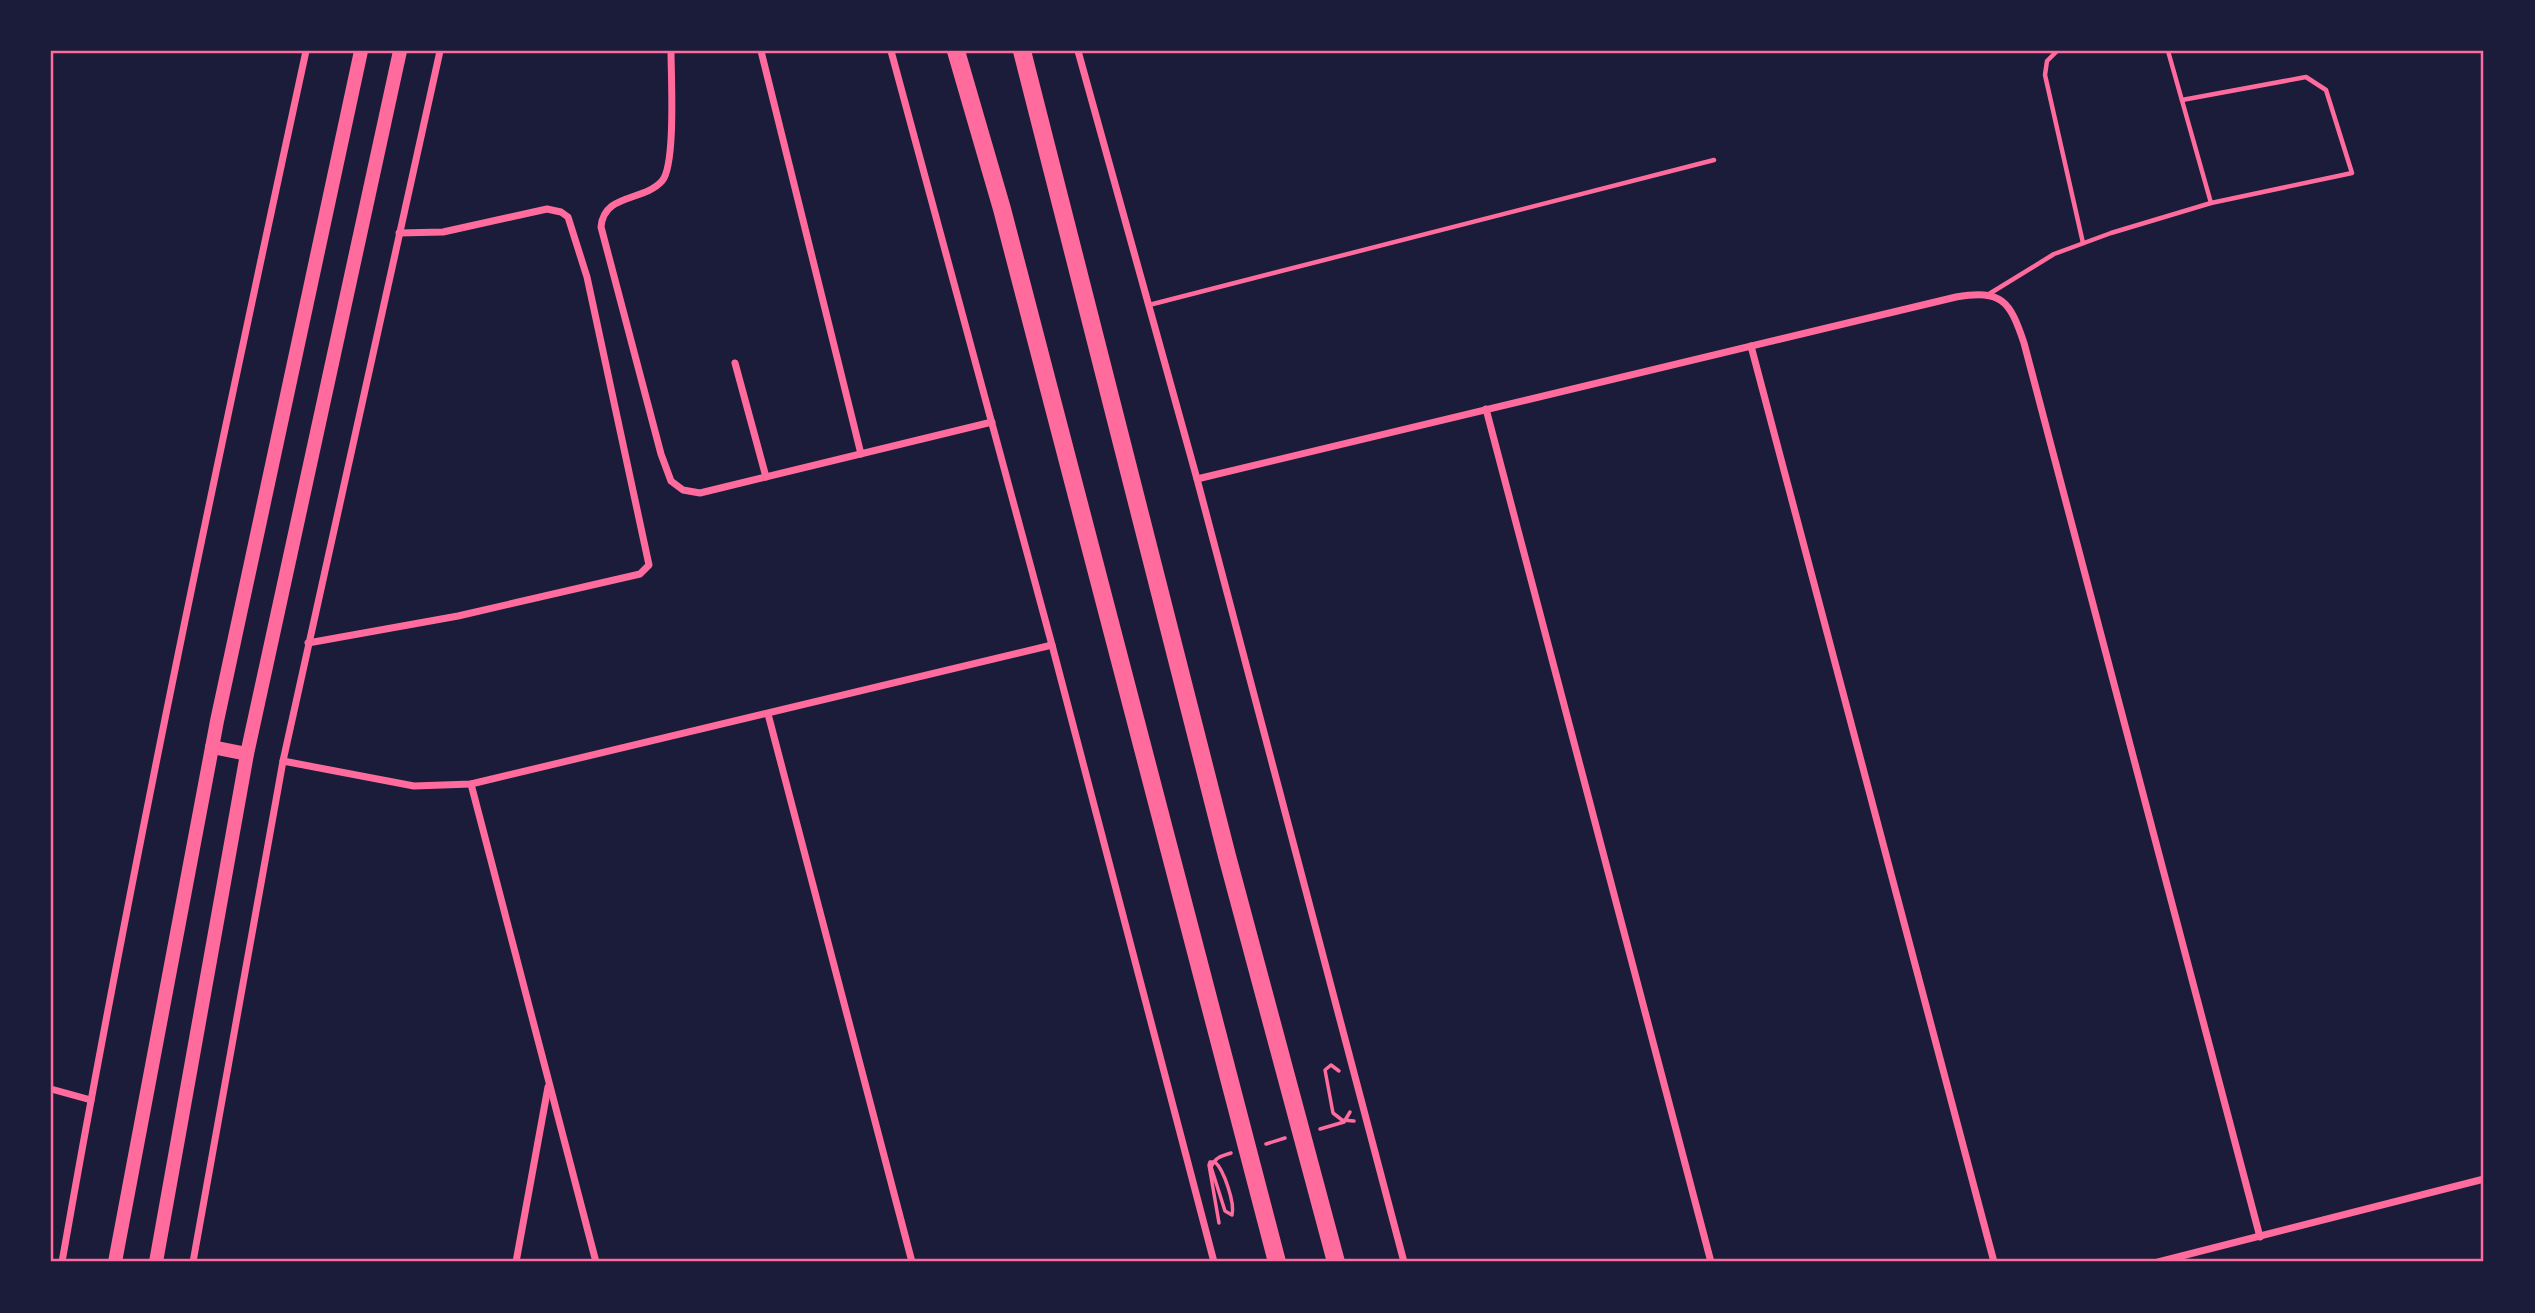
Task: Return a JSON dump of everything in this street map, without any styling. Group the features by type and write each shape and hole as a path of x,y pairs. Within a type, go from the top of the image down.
{"highway":[{"path":"956,51 999,196 1277,1262"},
{"path":"1022,51 1224,842 1336,1262"}],"main road":[{"path":"115,1262 212,747 361,51"},
{"path":"156,1262 247,754 400,51"},
{"path":"212,747 247,754"}],"street":[{"path":"62,1262 202,531 306,51"},
{"path":"193,1262 283,761 440,51"},
{"path":"671,51 671,133 667,170 663,180 652,188 613,204 605,211 601,227 611,276 671,481 683,490 700,493 992,422"},
{"path":"761,51 861,454"},
{"path":"891,51 1052,645 1214,1262"},
{"path":"1078,51 1197,479 1404,1262"},
{"path":"308,643 458,616 640,574 649,565 590,288 568,218 561,212 547,209 435,233 400,233"},
{"path":"1197,479 1956,298 1989,294 2007,304 2024,343 2260,1237"},
{"path":"1751,346 1994,1262"},
{"path":"735,363 766,477"},
{"path":"1486,409 1711,1262"},
{"path":"283,761 414,786 471,784 1052,645"},
{"path":"768,714 912,1262"},
{"path":"471,784 596,1262"},
{"path":"516,1262 548,1083"},
{"path":"51,1089 91,1100"},
{"path":"2158,1262 2484,1179"}],"lane":[{"path":"2057,51 2047,61 2045,75 2083,243"},
{"path":"2168,51 2211,203"},
{"path":"1989,294 2054,254 2083,243 2211,203 2352,173 2326,90 2320,83 2306,77 2182,100"},
{"path":"1149,305 1714,160"}],"path":[{"path":"1341,1081 1338,1070 1327,1066 1324,1077 1333,1113 1342,1119 1366,1121"},
{"path":"1319,1129 1349,1119 1348,1102"},
{"path":"1256,1147 1294,1136"},
{"path":"1219,1217 1210,1162 1218,1163 1233,1208 1232,1215 1225,1211 1211,1167 1217,1157 1243,1150"}]}
